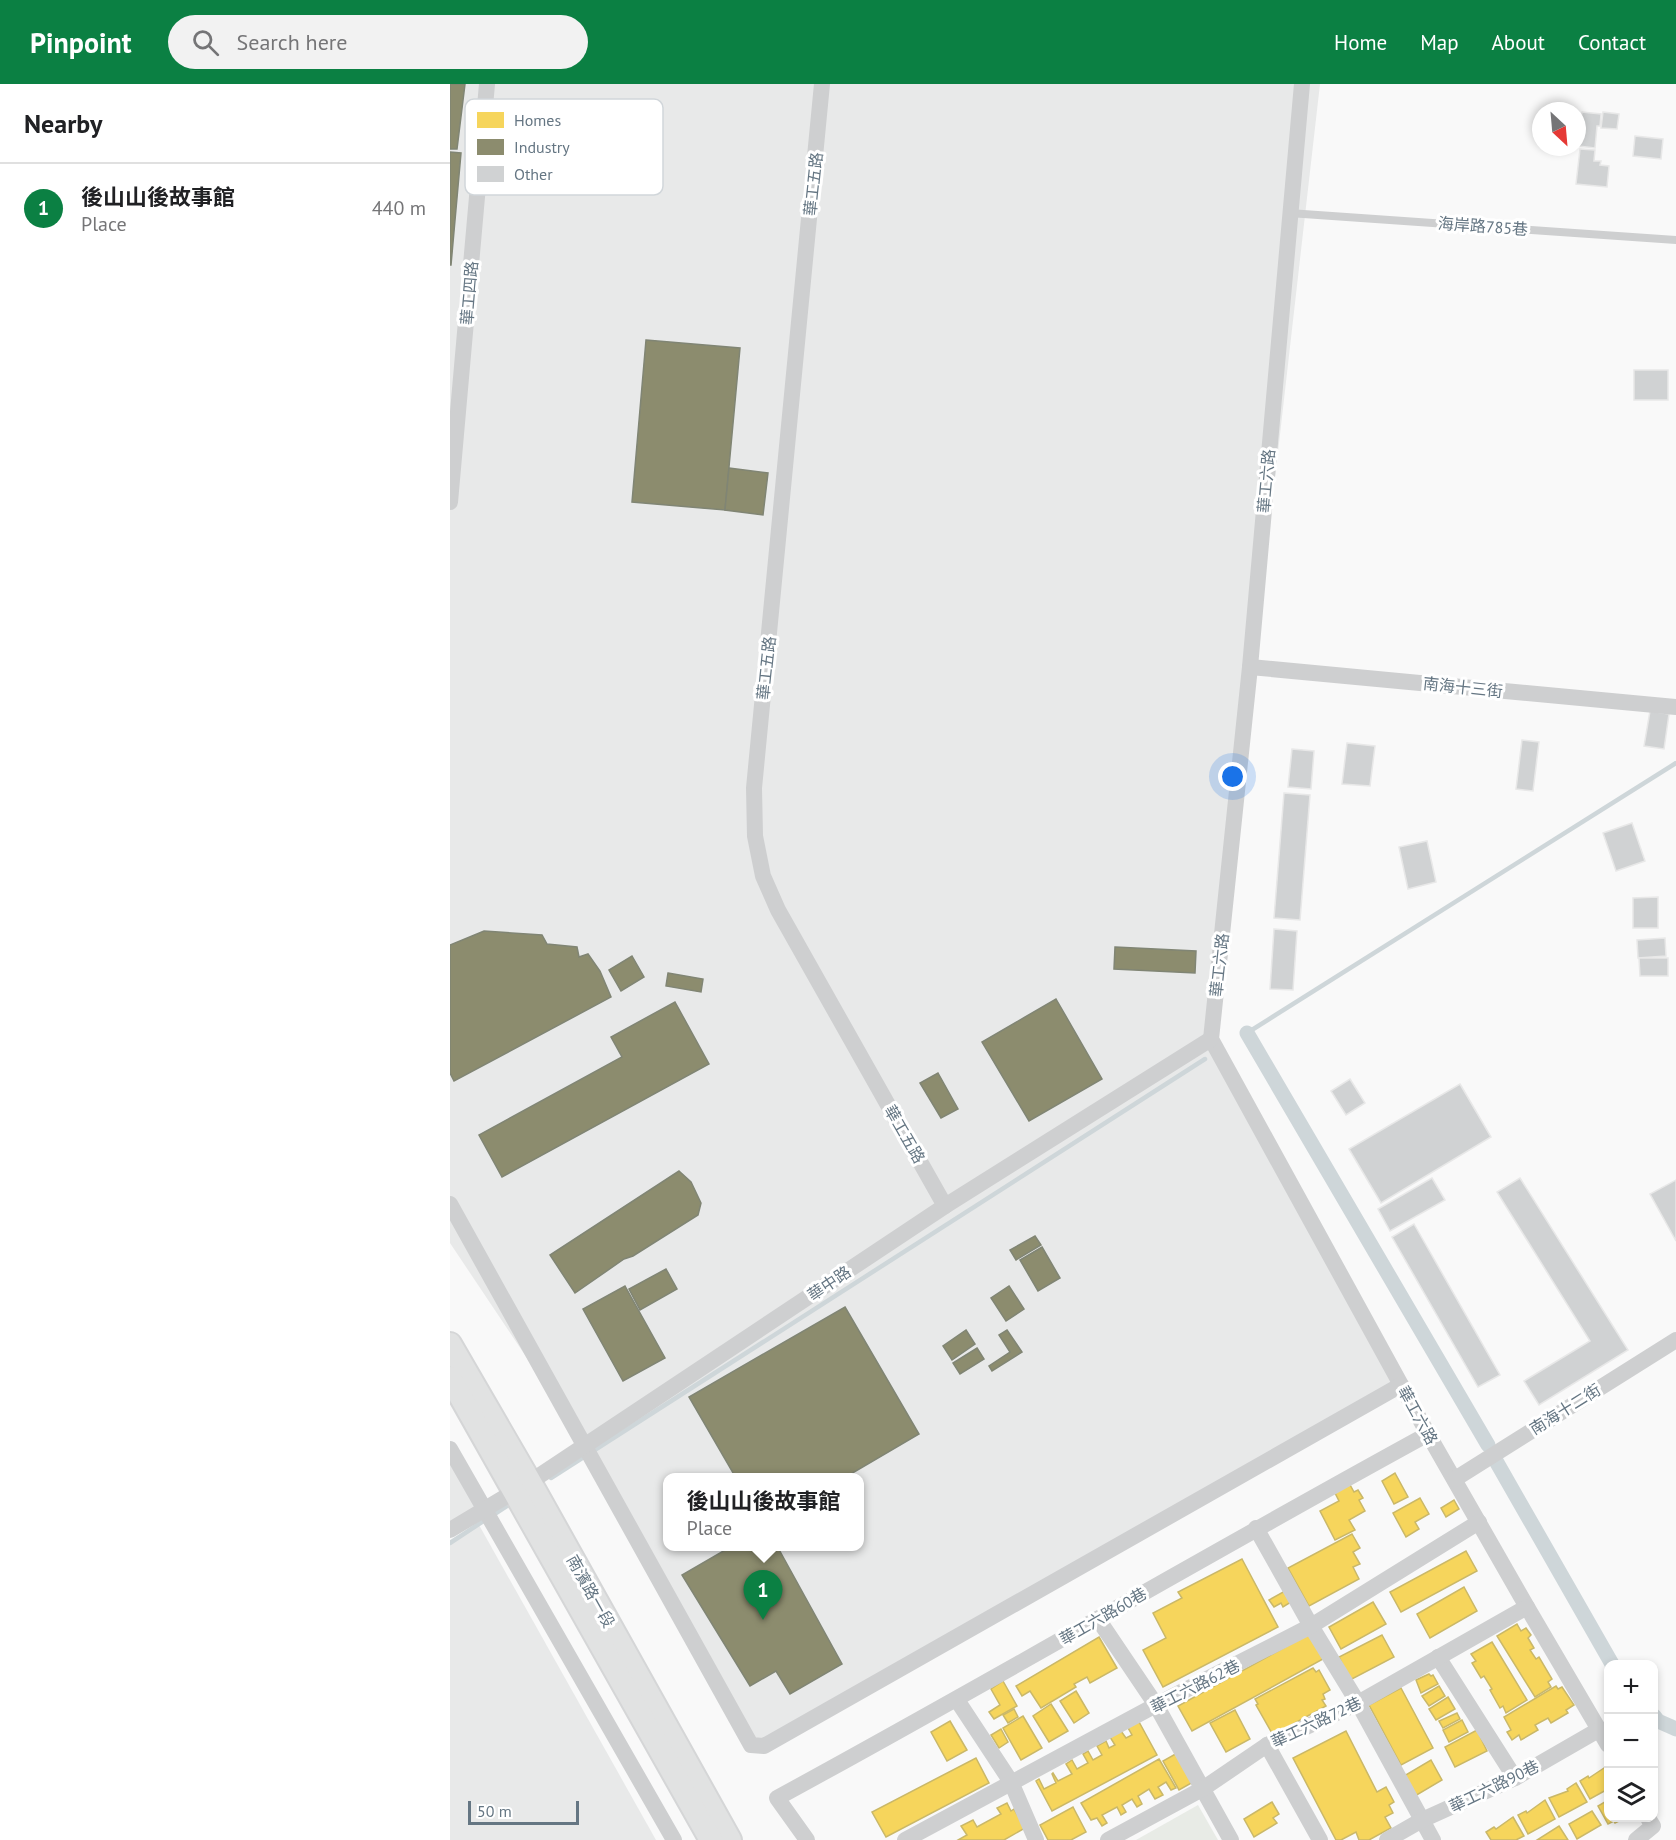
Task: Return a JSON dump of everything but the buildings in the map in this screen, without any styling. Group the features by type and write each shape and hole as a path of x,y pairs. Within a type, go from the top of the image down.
{"main road":[{"name":"南濱路一段","path":"450,1344 522,1486 711,1840"},
{"name":"南濱路一段","path":"450,1378 522,1486 730,1840"}],"street":[{"name":"華工四路","path":"486,99 487,84"},
{"name":"華工五路","path":"822,84 754,788 755,836 763,876 778,910 945,1206"},
{"name":"華工六路","path":"1302,84 1250,667 1211,1039 1428,1434 1604,1737"},
{"name":"華工四路","path":"450,502 477,195"},
{"name":"南海十三街","path":"1250,667 1676,707"},
{"name":"華中路","path":"450,1530 585,1445 945,1206 1211,1039"},
{"path":"450,1204 751,1745 764,1746 1401,1385"},
{"name":"南海十二街","path":"1455,1479 1676,1340"},
{"name":"華工六路60巷","path":"807,1840 777,1798 957,1700 1256,1528 1428,1434"},
{"path":"450,1449 675,1840"},
{"name":"華工六路62巷","path":"905,1840 1156,1705 1311,1626 1479,1522"},
{"path":"1256,1528 1311,1626 1358,1703 1433,1840"},
{"name":"華工六路72巷","path":"1108,1840 1204,1788 1267,1745 1358,1703 1527,1607"},
{"path":"1098,1619 1156,1705 1231,1840"},
{"path":"1438,1657 1515,1778"},
{"path":"957,1700 1011,1782 1036,1840"},
{"name":"華工六路90巷","path":"1388,1840 1422,1820 1515,1778 1600,1729"},
{"path":"1267,1745 1320,1840"},
{"path":"1636,1840 1651,1822"}],"lane":[{"name":"海岸路785巷","path":"1289,213 1676,240"}],"shaded area":[{"path":"450,84 1320,84 1211,1039 1401,1385 751,1745 585,1445 450,1243"},
{"path":"450,1454 480,1507 450,1526"},
{"path":"479,1525 656,1840 450,1840 450,1544"},
{"path":"1198,1805 1218,1840 1136,1840"}],"waterway":[{"path":"1247,1033 1676,763"},
{"path":"1247,1033 1488,1445"},
{"path":"551,1478 1205,1059"},
{"path":"1496,1461 1610,1660"},
{"path":"493,1515 513,1502"},
{"path":"450,1543 485,1520"},
{"path":"1658,1721 1676,1729"}],"place":[{"name":"後山山後故事館","path":"763,1620"}]}
